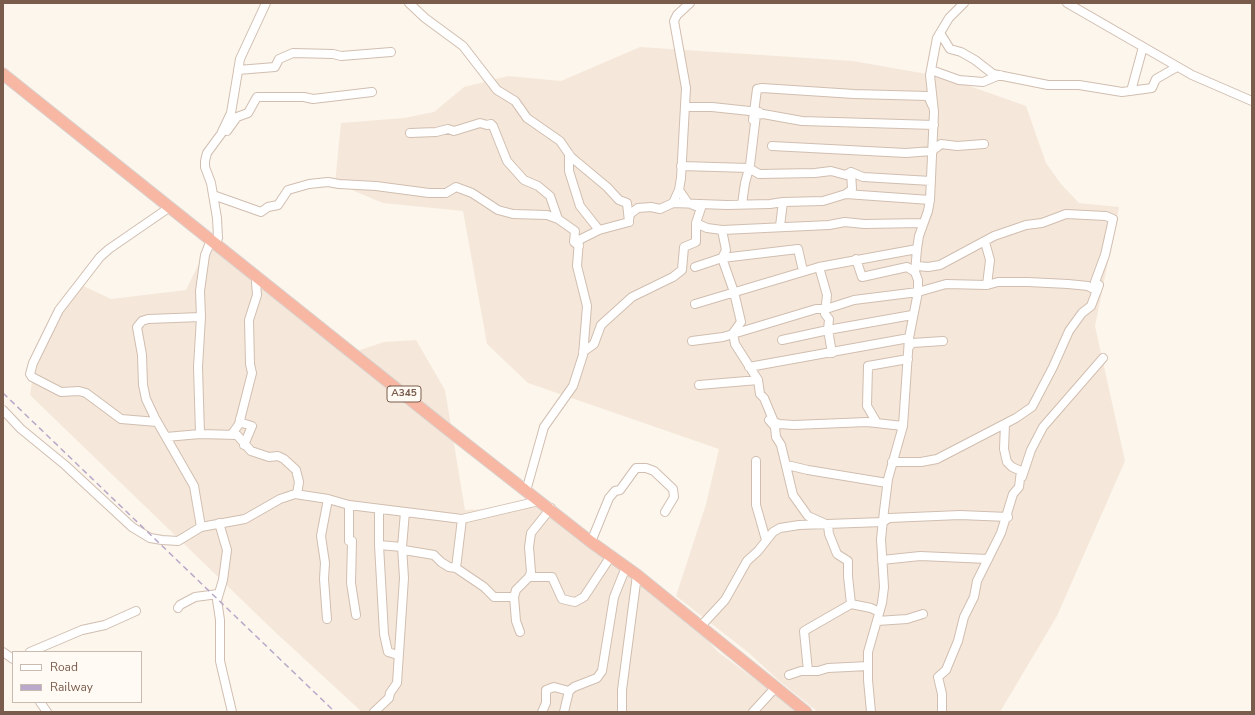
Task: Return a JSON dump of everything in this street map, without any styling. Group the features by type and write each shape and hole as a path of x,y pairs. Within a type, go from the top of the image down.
{"highway":[{"name":"A345","path":"3,74 526,491 551,508 591,542 637,575 806,712"}],"street":[{"path":"200,434 198,367 201,317 200,291 205,255 218,231 216,210 205,161 207,153 221,134 231,113 238,70 246,44 266,3"},
{"path":"409,3 425,18 463,46 496,90 514,101 527,118 560,141 569,154 620,200 627,203 628,222"},
{"path":"673,203 679,190 686,107 686,88 674,22 677,15 690,3"},
{"path":"871,712 868,666 870,641 877,621 884,587 882,560 883,522 887,483 903,426 912,315 918,292 916,269 917,249 930,200 934,108 930,70 937,38 950,18 964,3"},
{"path":"1067,3 1177,67 1252,102"},
{"path":"940,33 950,49 962,52 993,74 1048,85 1079,85 1122,92 1152,88 1156,79 1177,67"},
{"path":"1131,90 1143,48"},
{"path":"238,70 274,67 279,59 293,53 341,56 391,52"},
{"path":"930,70 959,80 983,82 1000,75"},
{"path":"742,204 749,168 757,89 770,87 854,94 928,96 934,108"},
{"path":"215,142 224,137 237,117 248,113 257,97 304,97 313,99 372,92"},
{"path":"686,107 712,107 771,114"},
{"path":"752,140 756,115 762,114 802,121 934,125"},
{"path":"410,133 436,132 448,129 454,131 480,124 486,126 491,124 507,161 524,180 538,186 550,196 558,219"},
{"path":"772,146 906,153 932,151 941,144 957,146 984,144"},
{"path":"569,154 569,171 580,206 599,230"},
{"path":"681,166 749,168 759,174 815,173 831,171 846,175 851,172"},
{"path":"851,172 862,177 931,182"},
{"path":"846,194 852,189 851,172"},
{"path":"213,195 261,212 268,207 278,205 288,190 309,184 328,182 434,193 446,193 456,186 498,210 513,214 547,215 558,219 574,231 574,242 579,246"},
{"path":"583,352 594,344 601,325 632,297 673,277 682,270 684,247 696,242 696,223 701,208 688,203 679,190"},
{"path":"628,222 630,214 638,208 651,207 660,209 673,203 770,204 824,200 846,194 930,200"},
{"path":"216,210 226,199"},
{"path":"780,226 783,202"},
{"path":"157,422 121,419 86,393 79,391 60,392 32,377 30,374 33,362 59,310 100,257 109,248 170,207"},
{"path":"856,259 862,276 907,267 916,269 940,265 994,236 1026,224 1042,223 1066,214 1111,218 1114,222 1102,264 1095,282 1099,285 1091,306 1082,313 1069,331 1053,367 1032,407 1005,424 938,459 921,462 892,462"},
{"path":"526,491 544,427 573,386 581,368 587,306 577,266 579,240 599,230 628,222"},
{"path":"696,223 707,228 722,230 780,226 829,225 846,222 864,224 923,224"},
{"path":"722,230 726,250 722,258 734,292 741,322 733,333 735,344 758,380 760,394 768,419 775,427 776,437 782,445 783,458 787,465 793,495 808,516 828,525"},
{"path":"985,242 990,260 987,285"},
{"path":"695,267 722,258 798,249 803,271"},
{"path":"695,304 819,267 917,249"},
{"path":"819,267 827,295 825,314 829,319 828,330 832,353"},
{"path":"232,434 240,419 252,373 250,364 249,320 257,294 256,282 258,276"},
{"path":"692,341 723,337 816,309 826,309 854,300 918,292 946,284 987,285 998,282 1068,284 1088,286 1097,291"},
{"path":"782,340 912,315"},
{"path":"201,317 148,319 142,321 137,327 142,355 143,385 146,399 157,422 194,486 201,527"},
{"path":"723,337 728,344 742,355"},
{"path":"749,367 909,342 943,341"},
{"path":"877,423 867,406 868,366 908,358"},
{"path":"942,712 942,694 938,677 946,670 958,640 964,617 974,598 977,581 1008,517 1013,494 1019,487 1031,450 1043,427 1103,358"},
{"path":"699,385 758,380"},
{"path":"760,394 768,406 774,422 779,424 794,425 825,424"},
{"path":"3,410 21,429 66,465 141,533 150,538 171,542 178,541 201,527 245,518 280,499 297,494 328,499 349,505 462,519 539,501"},
{"path":"240,419 242,423 252,426 244,445"},
{"path":"775,427 856,421 903,426"},
{"path":"1005,424 1004,449 1007,462 1012,467 1021,471 1019,487"},
{"path":"166,437 200,434 237,435 244,445 251,451 260,455 284,459 296,470 299,482 297,494"},
{"path":"756,461 756,504 766,540"},
{"path":"787,465 808,470 887,483"},
{"path":"591,542 609,498 615,492 620,490 636,468 646,468 654,471 673,489 674,497 665,512"},
{"path":"327,619 324,579 325,563 321,536 328,499"},
{"path":"349,505 349,541 352,541 351,583 356,614"},
{"path":"520,632 516,621 514,597 516,590 529,577 531,566 529,547 531,533 551,508"},
{"path":"379,509 379,545 384,634 388,652 398,655"},
{"path":"374,712 389,698 390,693 394,689 398,671 397,664 404,578 403,548 405,512"},
{"path":"700,627 725,600 747,561 758,552 773,532 786,526 883,522 889,518 960,515 1008,517"},
{"path":"456,568 462,519"},
{"path":"219,524 227,550 224,580 217,600 220,620 220,661 232,712"},
{"path":"828,525 829,534 837,554 848,561 851,604"},
{"path":"379,545 403,548 434,555 449,567 456,568 484,587 494,598 514,597"},
{"path":"529,577 552,578 562,599 575,602 584,597 611,556"},
{"path":"882,560 920,556 988,559"},
{"path":"564,712 569,691 574,687 597,678 602,671 614,597 626,567"},
{"path":"622,712 622,690 637,575"},
{"path":"178,608 180,605 195,598 218,594"},
{"path":"808,670 804,631 851,604 871,608 879,612"},
{"path":"32,651 82,630 105,626 136,611"},
{"path":"877,621 907,619 923,614"},
{"path":"789,674 808,670 868,666"},
{"path":"542,712 546,703 546,690 554,687 569,691"},
{"path":"753,712 775,688"},
{"path":"41,703 47,712"}],"shaded area":[{"path":"640,47 853,61 944,77 1026,106 1046,163 1061,184 1079,203 1119,207 1095,326 1125,461 1057,616 1000,712 818,712 778,680 749,653 676,596 706,504 719,449 528,383 487,344 463,211 383,203 335,183 341,123 404,118 434,112 464,87 508,76 561,81"},
{"path":"209,243 357,351 384,342 416,340 445,390 465,510 536,507 631,577 700,631 718,652 800,712 362,712 274,631 30,395 36,355 75,282 111,299 186,290"}],"railway":[{"path":"3,393 335,712"}]}
